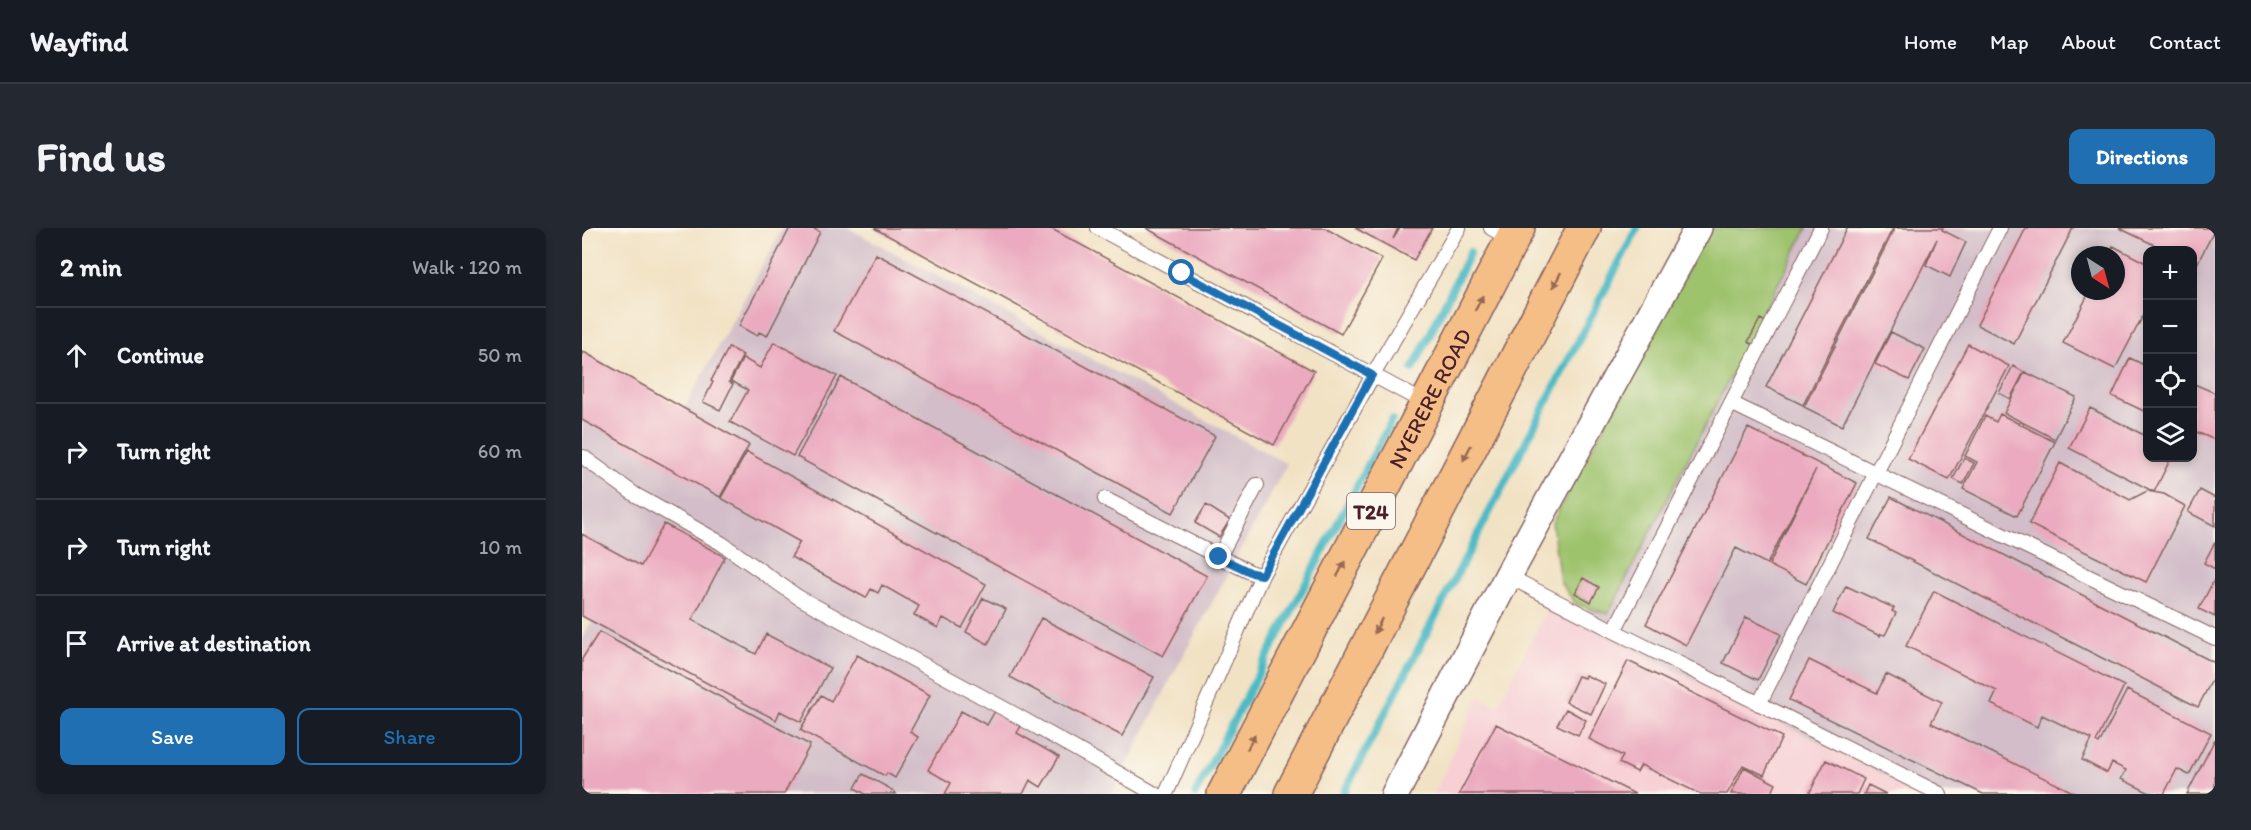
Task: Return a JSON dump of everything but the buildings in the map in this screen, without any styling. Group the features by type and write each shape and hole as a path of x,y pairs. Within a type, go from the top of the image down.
{"highway":[{"name":"T24","path":"1291,794 1584,228"},
{"name":"NYERERE ROAD","path":"1224,794 1427,404 1506,232"}],"street":[{"path":"1395,794 1508,576 1698,228"}],"lane":[{"path":"1098,228 1427,404"},
{"path":"1166,794 1262,575 1372,375 1459,228"},
{"path":"1614,631 1821,228"},
{"path":"1760,704 2000,228"},
{"path":"1731,403 2215,638"},
{"path":"583,458 634,494 721,543 798,597 1014,714 1155,794"},
{"path":"1219,557 1257,485"},
{"path":"1105,499 1252,573 1262,575"},
{"path":"1508,576 1940,794"}],"shaded area":[{"path":"783,228 848,228 1287,464 1174,673 1112,794 582,794 582,639 593,619 582,613 582,353 684,409"},
{"path":"1767,228 2215,228 2215,794 1922,794 1581,623"},
{"path":"1548,607 1920,794 1434,794 1479,697 1498,706"}],"green space":[{"path":"1709,228 1807,228 1608,614 1576,604 1560,582 1552,523"}],"waterway":[{"path":"1343,794 1637,228"},
{"path":"1413,369 1470,252"},
{"path":"1195,794 1392,420"}],"route":[{"path":"1182,273 1372,375 1262,575 1252,573 1219,557"}]}
